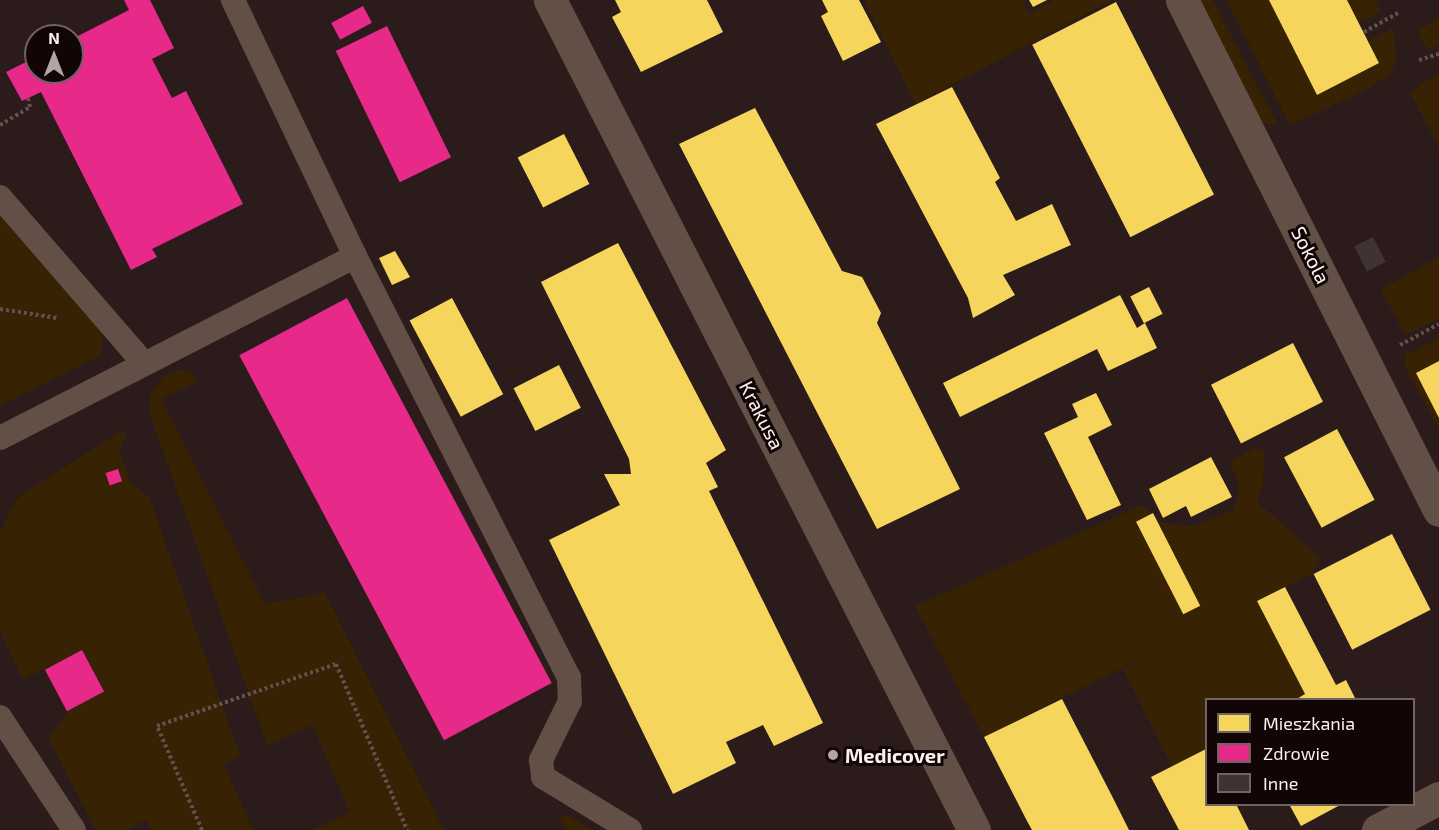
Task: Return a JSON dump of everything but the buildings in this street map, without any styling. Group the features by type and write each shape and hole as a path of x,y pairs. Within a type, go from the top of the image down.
{"street":[{"name":"Krakusa","path":"550,0 974,830"},
{"name":"Sokola","path":"1182,0 1439,510"},
{"path":"1378,830 1439,798"}],"lane":[{"path":"233,0 356,256 569,677 570,701 542,760 543,777 620,820 630,830"},
{"path":"0,197 143,362"},
{"path":"0,438 143,362 356,256"},
{"path":"0,717 74,830"}],"path":[{"path":"1364,32 1400,12"},
{"path":"1419,60 1439,54"},
{"path":"0,125 30,107 28,98"},
{"path":"0,309 87,323 105,319"},
{"path":"202,830 157,726 336,664 407,830"}],"shaded area":[{"path":"864,0 1022,0 1029,14 1054,0 1112,0 915,104"},
{"path":"1197,0 1213,0 1278,125 1260,122"},
{"path":"1226,0 1269,0 1317,94 1379,63 1368,41 1393,28 1397,59 1390,74 1366,90 1290,125"},
{"path":"1347,0 1375,0 1381,12 1359,22"},
{"path":"1439,17 1439,42 1431,50 1423,44 1418,31"},
{"path":"1439,73 1439,148 1410,92"},
{"path":"0,210 90,313 103,336 100,356 0,406"},
{"path":"1439,257 1439,319 1405,335 1381,289"},
{"path":"1439,338 1439,361 1416,373 1439,418 1439,429 1405,367 1405,355"},
{"path":"179,370 192,372 198,381 161,399 265,604 325,593 444,830 312,830 350,812 312,725 267,745 150,414 150,396 163,376"},
{"path":"123,430 126,437 119,451 131,484 149,496 240,756 224,764 253,830 152,830 146,820 127,830 96,830 48,738 69,710 104,690 82,651 23,679 0,631 0,533 11,508 21,495"},
{"path":"1255,448 1264,452 1263,484 1257,502 1320,557 1313,573 1257,601 1305,694 1297,698 1205,698 1205,750 1172,767 1123,669 1192,633 984,737 915,606 1142,505 1163,523 1193,526 1234,510 1240,487 1230,462"},
{"path":"565,814 593,830 566,830 559,819"}],"place":[{"name":"Medicover","path":"833,755"}]}
